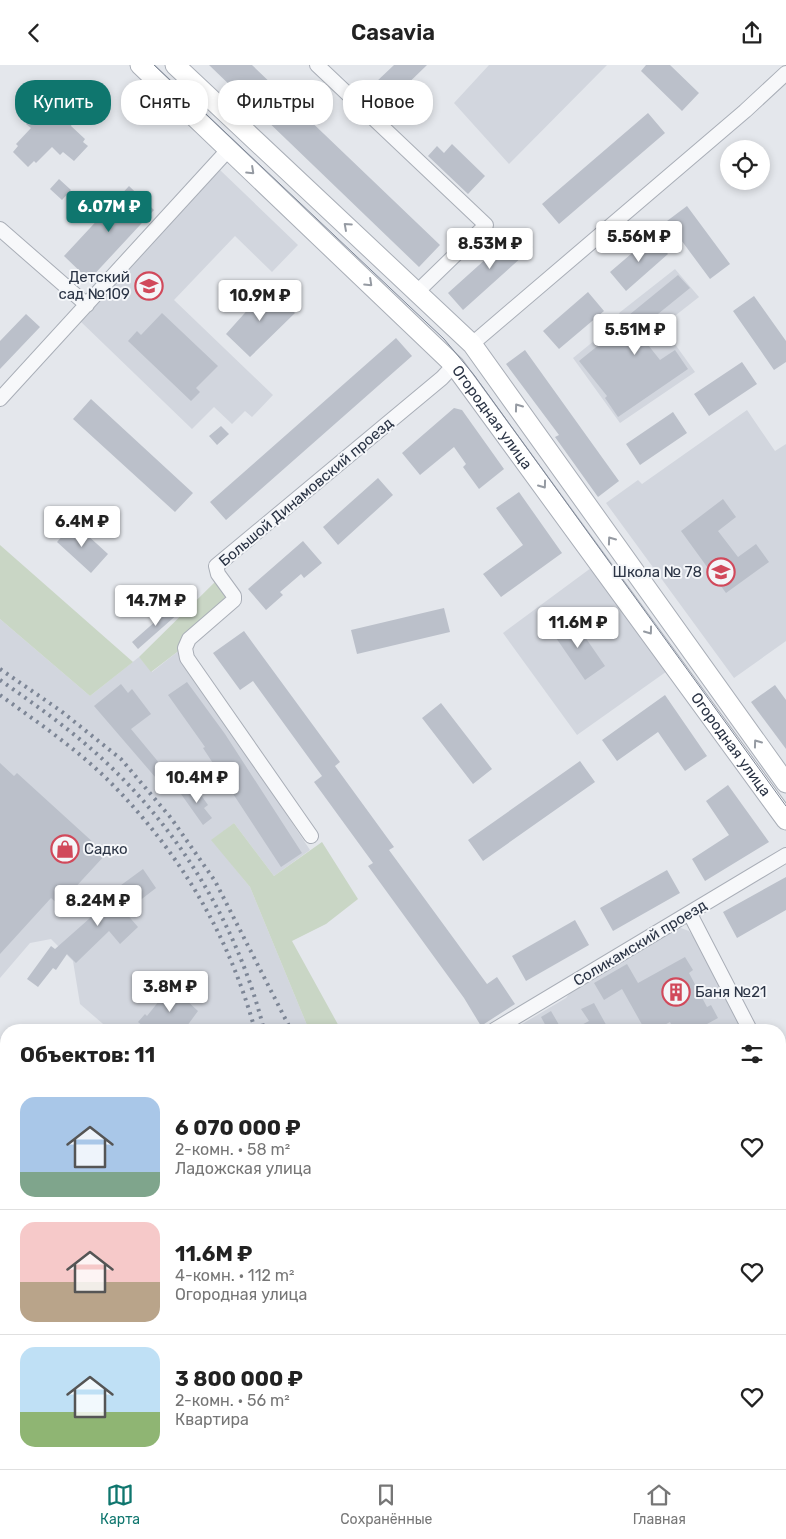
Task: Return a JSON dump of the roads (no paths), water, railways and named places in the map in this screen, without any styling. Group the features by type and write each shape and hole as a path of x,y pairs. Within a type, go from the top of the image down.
{"street":[{"name":"Огородная улица","path":"140,65 454,365 786,820"},
{"name":"Огородная улица","path":"175,65 418,291 472,344 786,783"},
{"path":"318,65 486,225 418,291"},
{"path":"472,344 745,111 786,73"},
{"path":"0,399 228,149"},
{"path":"0,229 87,305"},
{"name":"Большой Динамовский проезд","path":"311,836 188,658 185,648 189,639 234,600 234,596 218,574 216,566 442,378 454,365"},
{"name":"Соликамский проезд","path":"504,1024 786,855"},
{"path":"690,914 747,1024"}],"tram line":[{"path":"154,65 444,339 474,375 786,806"}],"railway":[{"path":"0,669 61,711 121,759 171,818 215,881 288,1024"},
{"path":"0,680 60,723 103,759 142,799 166,828 208,891 225,924 241,959 262,1024"},
{"path":"0,695 84,758 110,782 158,837 180,866 216,928 231,960 253,1024"}],"place":[{"name":"Детский сад №109","path":"149,286"},
{"name":"Школа № 78","path":"721,572"},
{"name":"Садко","path":"65,849"},
{"name":"Баня №21","path":"676,992"}]}
